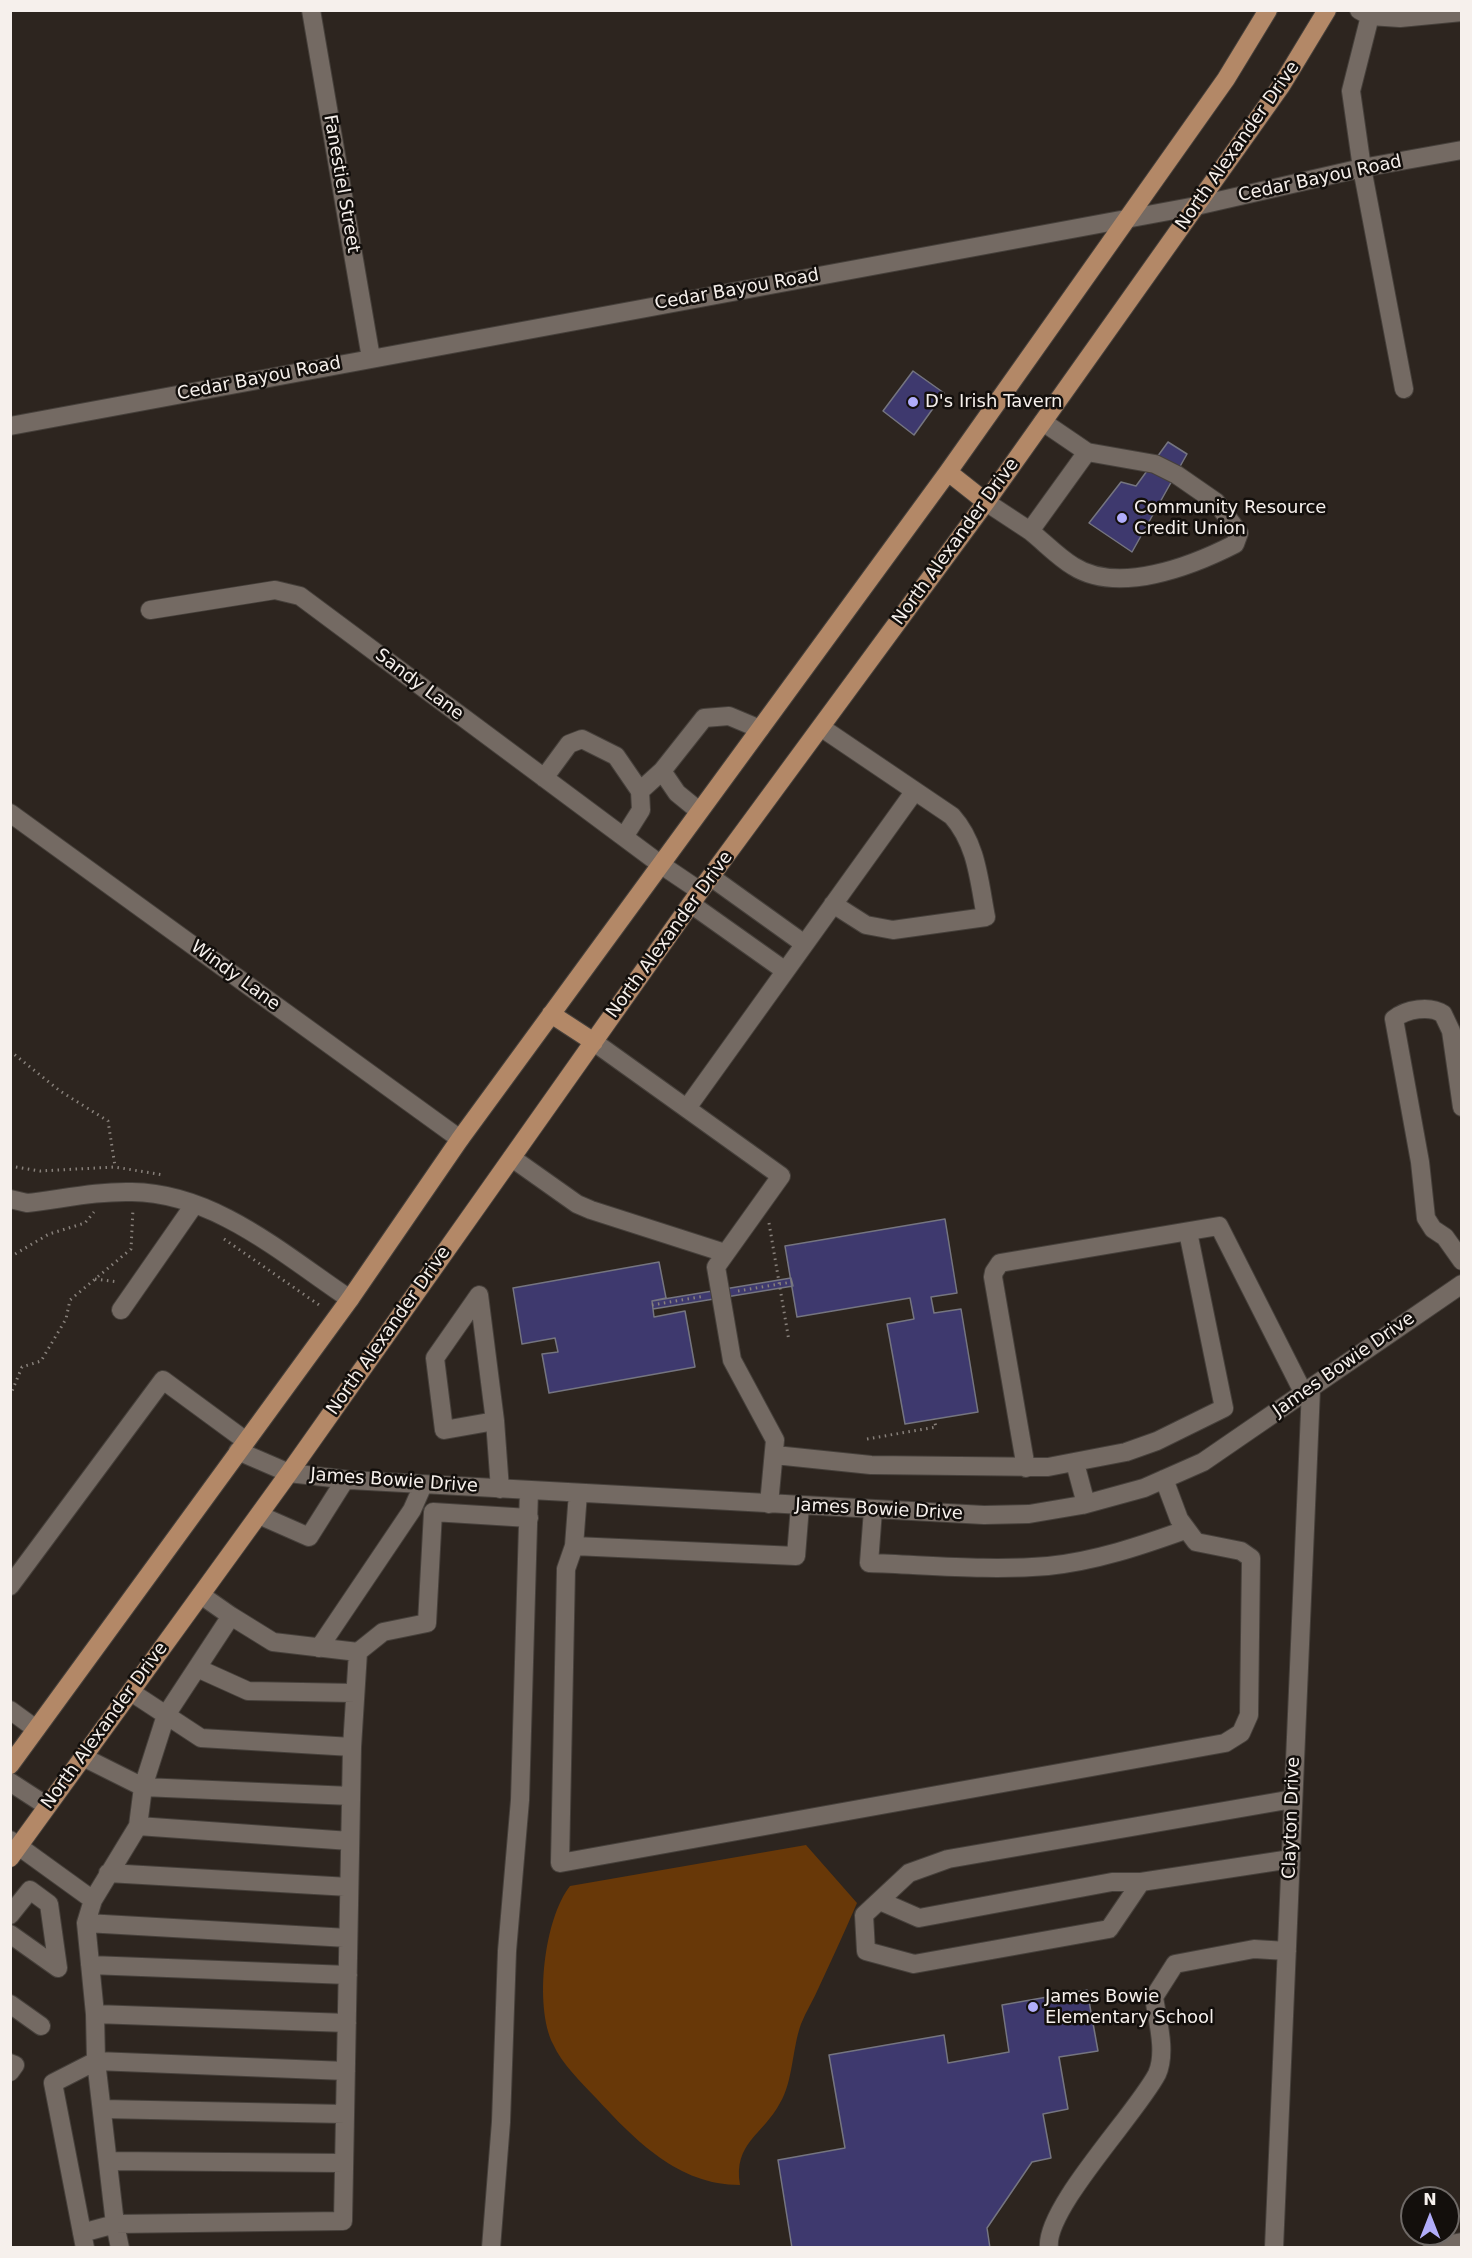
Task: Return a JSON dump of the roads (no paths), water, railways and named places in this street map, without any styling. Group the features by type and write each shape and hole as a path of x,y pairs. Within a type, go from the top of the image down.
{"main road":[{"path":"10,1765 350,1299 460,1139 948,472 1226,79 1268,10"},
{"name":"North Alexander Drive","path":"13,1848 84,1757 259,1515 701,891 986,502 1281,86 1327,10"},
{"path":"948,472 986,502"},
{"path":"551,1014 594,1042"}],"street":[{"name":"Fanestiel Street","path":"311,10 371,357"},
{"path":"1404,389 1362,168 1351,91 1364,13 1400,18 1461,12"},
{"name":"Cedar Bayou Road","path":"10,426 371,357 1196,206 1362,168 1461,150"},
{"path":"986,502 1030,531 1073,567 1114,579 1152,574 1202,561 1235,544 1239,533 1216,502 1177,475 1155,464 1087,452 1043,422"},
{"path":"1030,531 1087,452"},
{"name":"Sandy Lane","path":"150,610 274,590 300,596 660,864 701,891"},
{"path":"640,791 662,771 704,718 729,716 760,729"},
{"path":"822,728 952,816 966,834 976,861 986,917 892,930 866,925 833,904"},
{"path":"544,778 569,744 582,739 616,756 640,791 641,810 624,837"},
{"path":"662,771 677,793 699,812"},
{"path":"687,1107 914,792"},
{"name":"Windy Lane","path":"10,813 460,1139"},
{"path":"701,891 763,914 803,943"},
{"path":"701,891 742,939 784,970"},
{"path":"742,939 763,914"},
{"path":"1461,1107 1451,1031 1443,1014 1427,1008 1398,1016 1394,1019 1420,1162 1426,1218 1433,1228 1453,1235 1461,1260"},
{"path":"594,1042 781,1176 716,1267 732,1360 772,1431 775,1455 769,1504"},
{"path":"512,1158 577,1204 725,1253"},
{"path":"10,1215 19,1201 132,1192 158,1195 194,1205 242,1226 350,1299"},
{"path":"121,1310 194,1205"},
{"path":"1026,1468 993,1277 1000,1263 1219,1226 1307,1391"},
{"path":"775,1455 871,1465 1026,1468 1075,1463 1157,1441 1224,1408 1188,1232"},
{"name":"James Bowie Drive","path":"10,1586 163,1380 242,1446 289,1473 345,1480 800,1506 1029,1514 1086,1504 1144,1488 1203,1462 1461,1284"},
{"path":"495,1421 444,1430 435,1358 479,1295 495,1421 500,1489"},
{"name":"Clayton Drive","path":"1274,2247 1291,1859 1307,1391"},
{"path":"1075,1463 1086,1504"},
{"path":"578,1493 574,1546 566,1569 560,1863 1225,1743 1241,1732 1249,1714 1251,1558 1240,1551 1196,1542 1185,1530 1164,1479"},
{"path":"259,1515 309,1537 345,1480"},
{"path":"319,1648 412,1510 423,1485"},
{"path":"491,2247 501,2122 507,1951 520,1800 529,1490"},
{"path":"574,1546 796,1556 800,1506"},
{"path":"412,1510 529,1518"},
{"path":"873,1510 869,1563 1010,1568 1050,1565 1118,1553 1185,1530"},
{"path":"201,1595 273,1642 358,1652 383,1632 428,1623 433,1512"},
{"path":"120,2247 115,2224 96,2061 95,2014 86,1923 93,1900 138,1826 143,1787 166,1715 231,1616"},
{"path":"346,2071 96,2061 53,2083 84,2240 115,2224 343,2221 348,1975 348,1938 352,1747 358,1652"},
{"path":"196,1668 248,1691 355,1693"},
{"path":"131,1692 201,1738 352,1747"},
{"path":"10,1710 36,1729"},
{"path":"84,1757 143,1787 351,1796"},
{"path":"10,1782 47,1806"},
{"path":"1140,1882 1109,1929 914,1964 866,1951 864,1915 909,1873 948,1859 1293,1799"},
{"path":"138,1826 350,1841"},
{"path":"13,1848 93,1900"},
{"path":"879,1901 919,1918 1112,1882 1140,1882 1291,1859"},
{"path":"108,1873 349,1887"},
{"path":"10,1915 30,1890 49,1905 58,1968 10,1934"},
{"path":"86,1923 348,1938"},
{"path":"1049,2247 1048,2236 1074,2190 1158,2073 1161,2048 1154,1997 1175,1964 1254,1949 1287,1951"},
{"path":"90,1965 348,1975"},
{"path":"10,2004 41,2026"},
{"path":"95,2014 347,2023"},
{"path":"10,2063 15,2066 10,2072"},
{"path":"102,2109 345,2114"},
{"path":"108,2162 344,2163"},
{"path":"1432,2247 1461,2242"}],"place":[{"name":"D's Irish Tavern","path":"913,402"},
{"name":"Community Resource Credit Union","path":"1122,518"},
{"name":"James Bowie Elementary School","path":"1033,2007"}]}
